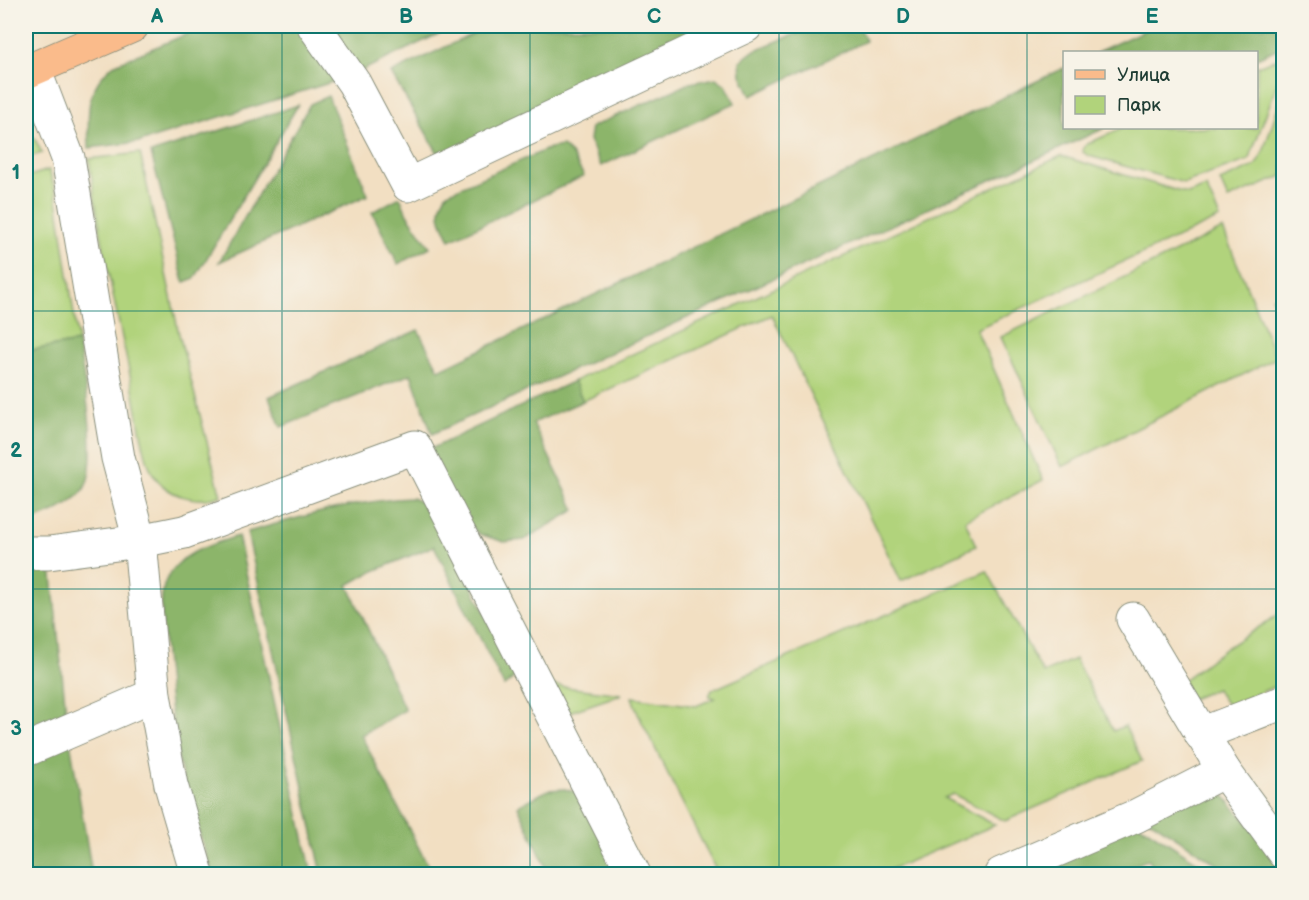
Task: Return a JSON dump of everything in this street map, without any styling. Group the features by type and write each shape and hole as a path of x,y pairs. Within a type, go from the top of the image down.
{"main road":[{"path":"30,70 132,26"}],"street":[{"path":"314,26 354,83 408,185 746,26"},
{"path":"30,70 68,158 118,458 140,541 154,695 171,785 197,874"},
{"path":"26,553 49,553 140,541 184,532 415,447 634,874"},
{"path":"1133,619 1224,771 1284,853"},
{"path":"26,750 154,695"},
{"path":"1201,734 1284,702"},
{"path":"1001,874 1136,816 1224,771"}],"green space":[{"path":"206,26 308,26 345,78 140,142 89,148 88,124 92,93 104,74 113,65"},
{"path":"324,26 455,26 357,73"},
{"path":"489,26 729,26 442,160 391,73"},
{"path":"816,26 858,26 866,41 751,96 741,75 740,61 755,50"},
{"path":"1154,26 1283,26 1283,46 1258,58 1258,51 1099,51"},
{"path":"1274,60 1279,61 1283,68 1249,160 1184,183 1089,156 1083,152 1087,144 1121,129 1258,129 1258,66"},
{"path":"1063,68 1063,129 1103,129 432,434 411,374 281,427 269,397 418,330 439,370"},
{"path":"716,78 726,85 735,103 601,166 589,140 591,127 690,83"},
{"path":"1283,92 1283,176 1228,199 1220,181 1255,166 1262,155"},
{"path":"328,96 368,195 219,262 310,104"},
{"path":"298,105 195,278 184,282 151,153"},
{"path":"26,134 35,139 42,153 26,158"},
{"path":"562,146 571,154 584,176 450,240 440,216 441,206 447,193 550,148"},
{"path":"140,153 179,334 221,496 193,499 174,493 159,482 149,467 146,457 103,246 89,159"},
{"path":"1061,156 1188,194 1206,187 1220,218 976,329 1043,480 965,520 976,546 901,581 772,315 583,401 574,381"},
{"path":"49,170 56,193 78,342 26,351 26,177"},
{"path":"400,197 407,214 430,247 398,264 372,212"},
{"path":"1223,229 1276,358 1062,467 1001,337"},
{"path":"1283,293 1283,325 1272,298"},
{"path":"78,342 87,397 91,442 88,480 82,492 70,503 26,523 26,351"},
{"path":"574,381 583,401 533,423 575,510 524,540 504,542 479,534 460,517 426,451"},
{"path":"412,498 431,506 517,675 504,686 434,546 369,573 348,585 405,710 361,735 432,874 322,874 247,532 349,506"},
{"path":"238,536 312,874 212,874 179,762 164,643 162,595 164,587 172,570 188,556 207,546"},
{"path":"50,557 66,712 26,728 26,558"},
{"path":"987,571 1043,673 1075,659 1113,731 1125,726 1142,761 1005,821 953,794 944,798 995,825 880,874 718,874 638,714 632,697 696,706 715,698 709,696 712,690"},
{"path":"1283,593 1283,683 1228,706 1216,689 1191,699 1182,681 1226,648 1278,615"},
{"path":"541,684 622,694 558,716"},
{"path":"70,741 92,874 26,874 26,759"},
{"path":"565,789 583,794 627,874 549,874 518,806 548,790"},
{"path":"1219,790 1283,864 1283,874 1232,874 1145,817"},
{"path":"1136,822 1216,874 1157,874 1149,859 1115,874 1034,874"}]}
